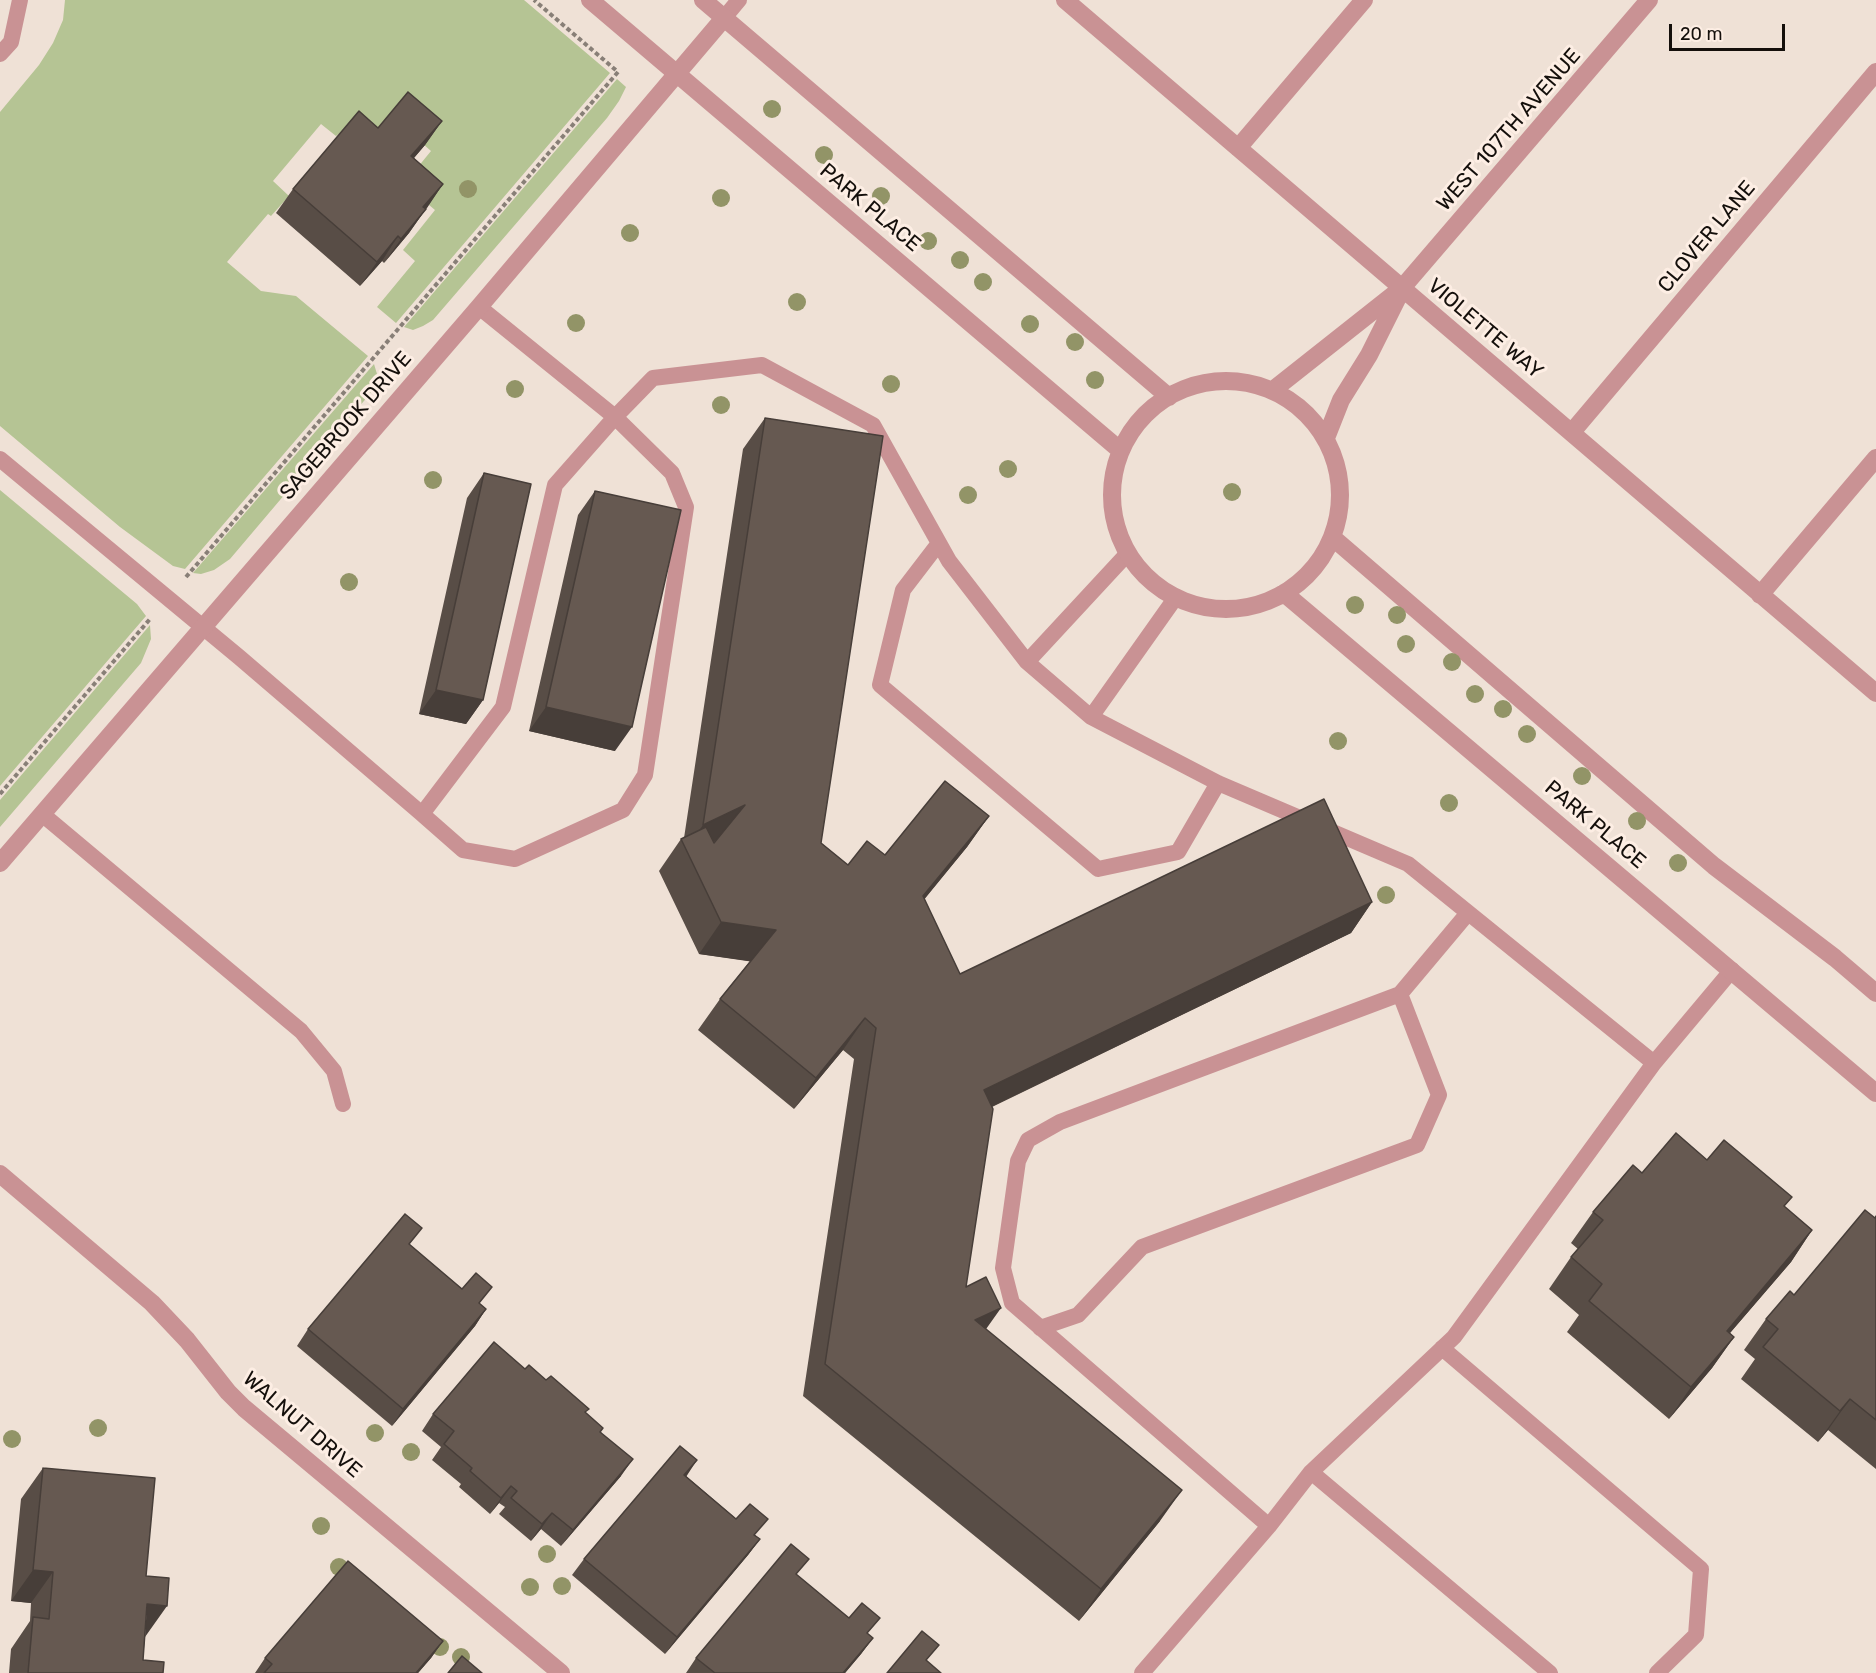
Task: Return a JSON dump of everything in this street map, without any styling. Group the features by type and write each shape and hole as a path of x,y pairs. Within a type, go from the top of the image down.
{"street":[{"name":"PARK PLACE","path":"590,0 1121,451"},
{"path":"703,0 1169,397"},
{"name":"VIOLETTE WAY","path":"1065,0 1876,693"},
{"path":"1238,148 1364,0"},
{"name":"WEST 107TH AVENUE","path":"1273,390 1402,288 1649,0"},
{"name":"SAGEBROOK DRIVE","path":"0,863 724,18"},
{"name":"CLOVER LANE","path":"1572,432 1876,72"},
{"name":"WEST 107TH AVENUE","path":"1326,438 1341,400 1369,355 1402,288"},
{"path":"1224,380 1241,381 1273,390 1302,409 1326,438 1334,455 1341,494 1339,515 1332,537 1316,566 1304,579 1284,593 1257,605 1224,609 1203,607 1176,597 1156,585 1141,572 1128,553 1117,529 1112,493 1114,475 1121,451 1144,415 1169,397 1193,386 1224,380"},
{"path":"1760,595 1876,458"},
{"path":"1332,537 1714,866 1835,958 1876,993"},
{"name":"PARK PLACE","path":"1284,593 1876,1093"},
{"name":"WALNUT DRIVE","path":"0,1174 152,1303 187,1340 228,1392 244,1408 561,1673"}],"lane":[{"path":"0,54 10,42 20,0"},
{"path":"724,18 739,0"},
{"path":"0,459 202,626 464,850 515,859 623,810 645,775 686,507 672,473 615,417 478,307"},
{"path":"422,814 503,707 555,484 653,378 762,365 873,425 949,561 1027,662 1091,717 1218,783 1408,864 1654,1063"},
{"path":"939,543 903,591 880,685 1098,869 1178,852 1218,783"},
{"path":"1027,662 1128,553"},
{"path":"1091,717 1176,597"},
{"path":"42,814 301,1031 334,1071 343,1104"},
{"path":"1269,1526 1012,1303 1003,1268 1018,1161 1028,1140 1060,1122 1400,993 1468,913"},
{"path":"1142,1673 1269,1526 1311,1472 1454,1337 1654,1063 1732,970"},
{"path":"1040,1328 1078,1315 1142,1247 1417,1145 1439,1095 1400,993"},
{"path":"1442,1348 1701,1569 1696,1635 1657,1673"},
{"path":"1311,1472 1550,1673"}],"path":[{"path":"359,373 618,72 534,0"}],"green space":[{"path":"65,0 524,0 610,73 396,323 377,307 415,261 403,250 435,210 404,184 431,151 391,116 361,152 340,133 336,136 321,124 273,181 289,196 271,216 268,214 227,262 261,291 296,296 368,356 185,569 173,566 120,527 0,426 0,112 39,65 53,43 63,20"},
{"path":"617,79 626,87 607,118 433,320 413,330 404,327"},
{"path":"374,364 377,374 376,384 369,395 230,559 214,570 201,574 193,573"},
{"path":"0,490 137,604 146,616 0,786"},
{"path":"150,625 151,639 141,663 0,827 0,800"}],"building":[{"path":"408,92 442,121 411,156 443,184 423,207 426,209 401,239 398,236 377,262 293,189 359,111 378,128"},
{"path":"765,418 883,436 821,843 848,865 867,841 885,855 945,781 989,816 923,896 960,974 1324,799 1372,902 984,1090 993,1109 966,1287 986,1277 1001,1308 975,1320 1182,1490 1101,1589 825,1364 876,1028 865,1018 816,1078 720,999 776,930 721,922 681,839 706,827 714,843 745,805 703,825"},
{"path":"484,473 531,484 483,700 436,690"},
{"path":"595,491 681,510 632,727 546,707"},
{"path":"1676,1133 1707,1160 1724,1140 1792,1197 1784,1206 1812,1230 1727,1331 1734,1337 1691,1387 1589,1301 1602,1284 1571,1257 1603,1220 1593,1212 1633,1165 1642,1173"},
{"path":"1865,1210 1875,1218 1876,1216 1876,1420 1850,1399 1840,1411 1763,1347 1778,1329 1766,1319 1790,1291 1794,1295"},
{"path":"405,1214 422,1228 409,1244 462,1289 476,1273 492,1287 479,1303 486,1309 403,1409 308,1329"},
{"path":"494,1342 525,1369 529,1365 546,1380 551,1376 589,1409 585,1412 603,1428 600,1432 633,1459 573,1530 552,1513 542,1524 511,1498 517,1491 511,1486 501,1498 470,1471 472,1468 444,1444 454,1431 433,1414"},
{"path":"680,1446 697,1460 684,1475 736,1519 750,1504 768,1519 754,1535 760,1539 677,1637 584,1559"},
{"path":"43,1468 155,1478 146,1576 169,1578 167,1606 147,1604 143,1660 164,1662 163,1673 28,1673 33,1617 49,1619 53,1572 33,1570"},
{"path":"791,1544 809,1559 796,1574 849,1618 862,1603 880,1618 867,1633 873,1638 843,1673 715,1673 696,1658"},
{"path":"348,1561 443,1641 416,1673 264,1673 272,1664 265,1658"},
{"path":"922,1631 939,1645 926,1660 941,1673 887,1673"},
{"path":"462,1656 482,1673 448,1673"}]}
